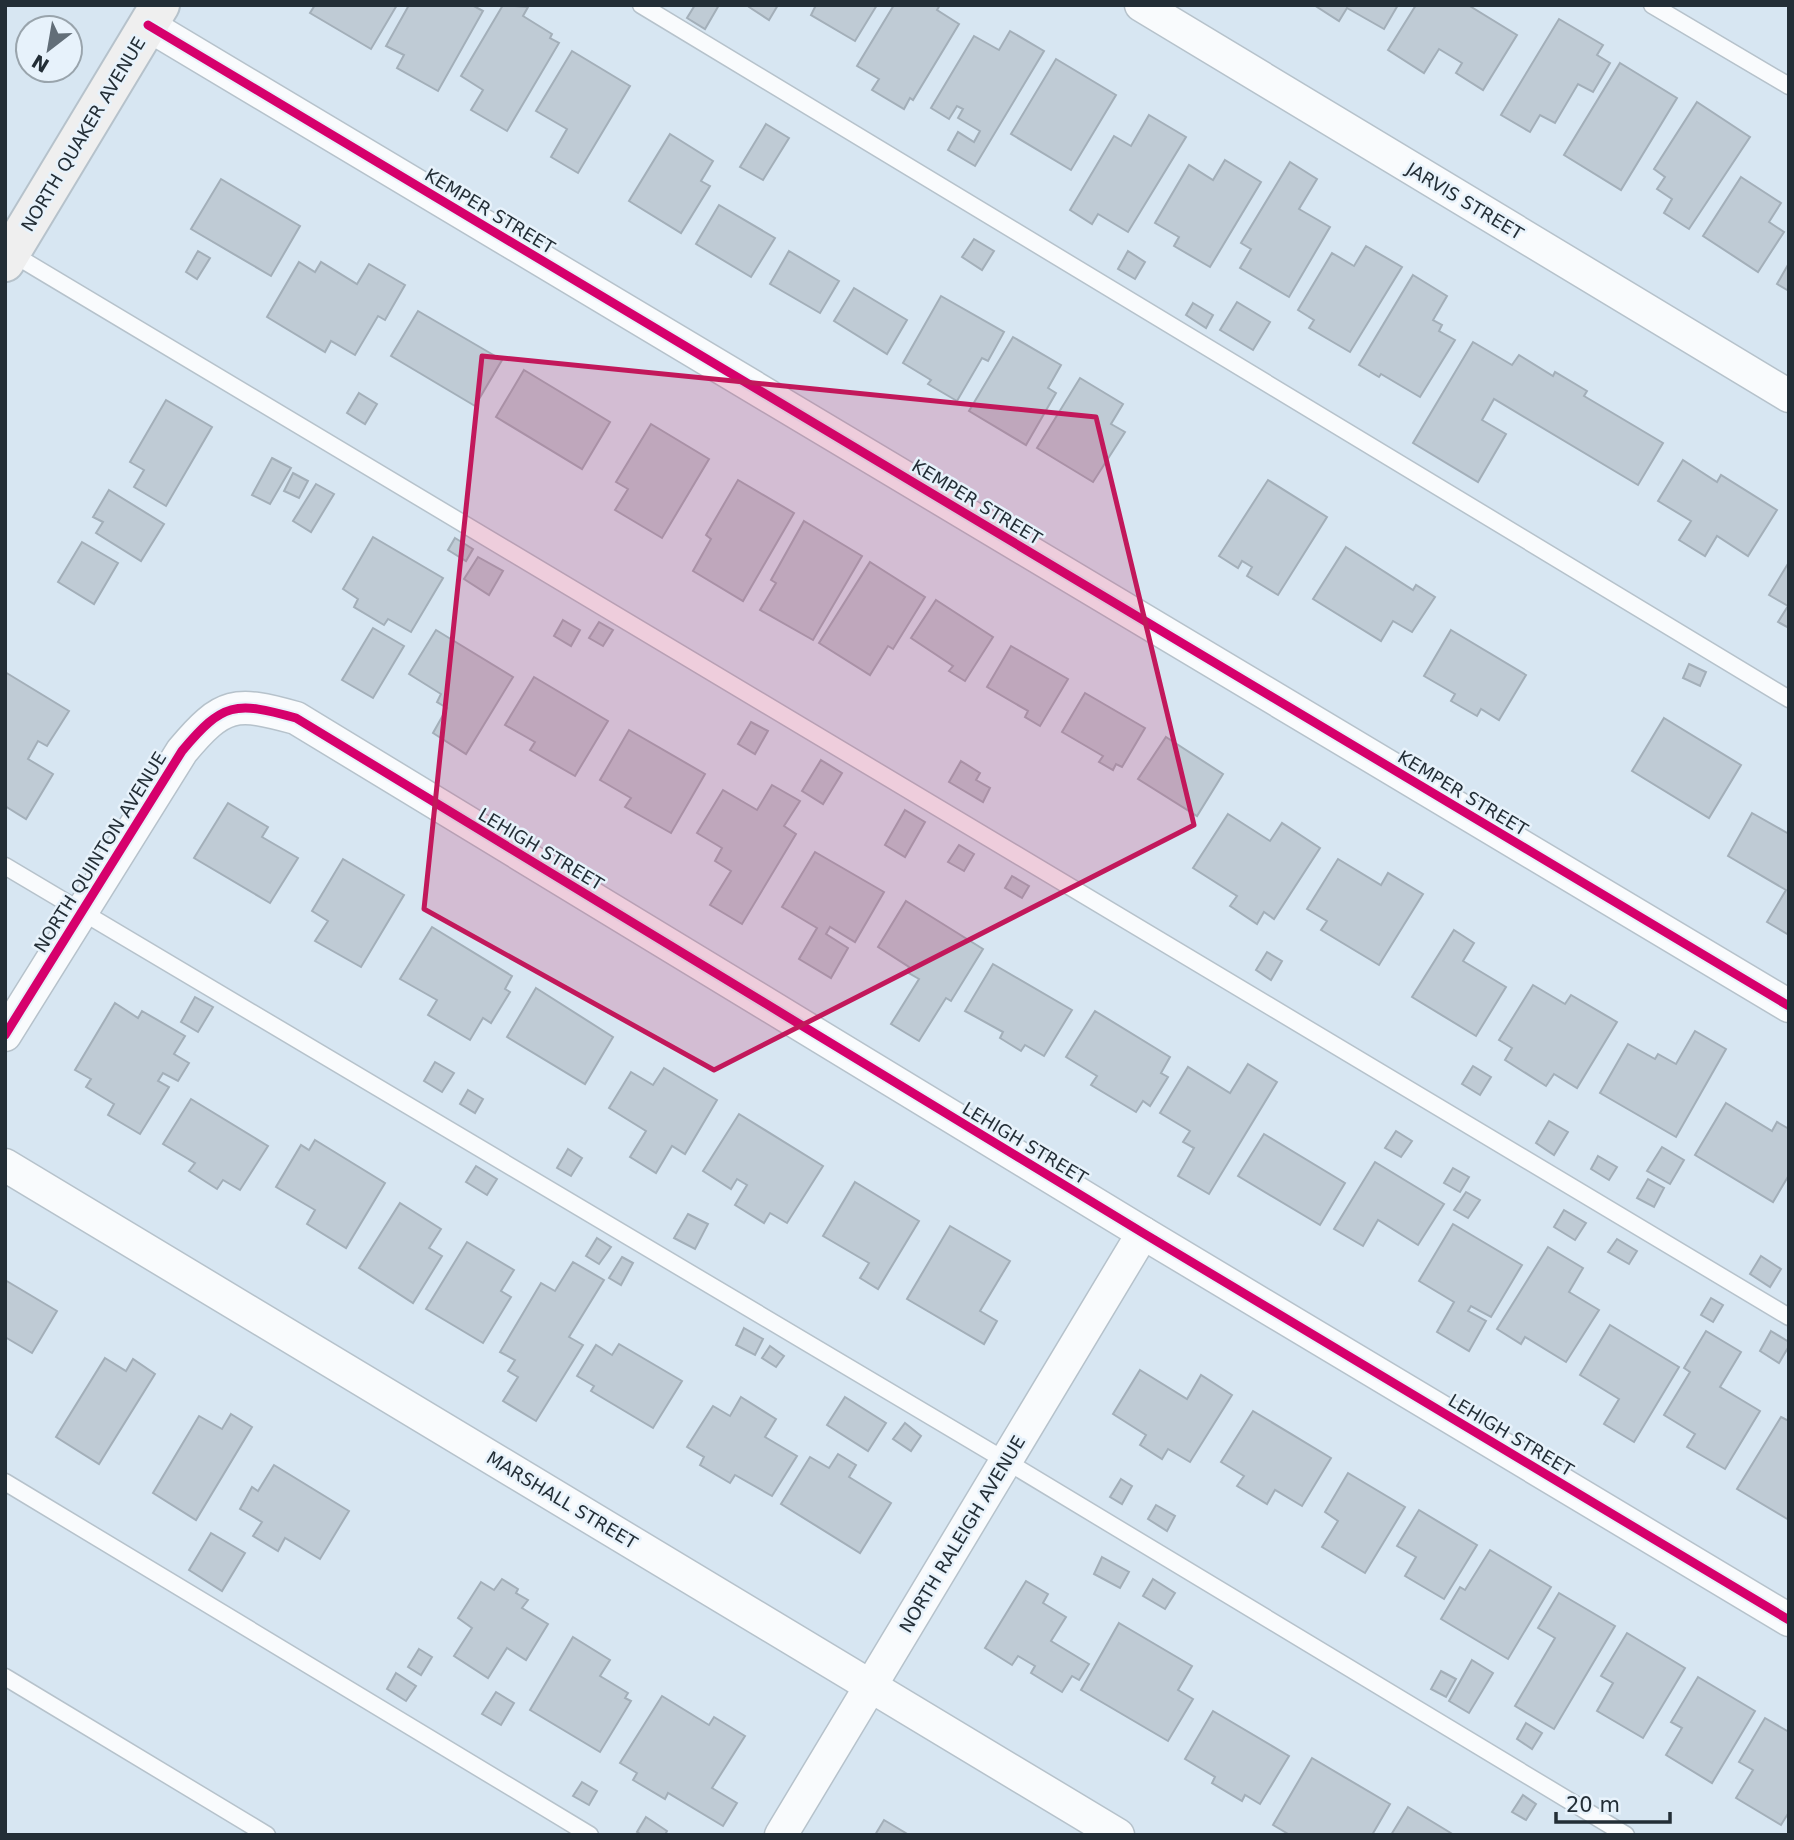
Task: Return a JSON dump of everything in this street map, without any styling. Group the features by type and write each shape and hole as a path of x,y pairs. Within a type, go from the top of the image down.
{"main road":[{"name":"NORTH QUAKER AVENUE","path":"8,258 154,15"}],"street":[{"name":"JARVIS STREET","path":"1140,5 1789,396"},
{"name":"KEMPER STREET","path":"154,15 1789,1006"},
{"name":"NORTH QUINTON AVENUE","path":"5,1035 182,751 205,724 225,711 242,708"},
{"name":"LEHIGH STREET","path":"242,708 265,710 296,718 1143,1233 1789,1620"},
{"name":"MARSHALL STREET","path":"5,1165 1118,1835"},
{"name":"NORTH RALEIGH AVENUE","path":"781,1835 1143,1233"}],"lane":[{"path":"641,5 1789,699"},
{"path":"1652,5 1789,86"},
{"path":"8,258 1789,1317"},
{"path":"5,866 1006,1461 1626,1835"},
{"path":"5,1482 590,1835"},
{"path":"5,1677 267,1835"}],"highlighted area":[{"path":"482,356 1096,417 1194,825 714,1070 424,909"}],"building":[{"path":"315,5 397,5 371,49 310,13"},
{"path":"409,5 472,5 483,11 438,91 397,68 404,55 386,46"},
{"path":"503,5 528,7 523,16 552,34 550,38 559,43 507,131 471,110 483,90 461,76"},
{"path":"695,5 719,5 705,29 687,18"},
{"path":"778,5 769,20 749,7"},
{"path":"816,5 877,5 855,41 811,15"},
{"path":"894,5 940,5 937,10 959,24 913,100 910,98 904,109 872,90 879,79 857,66"},
{"path":"1314,5 1398,5 1384,29 1347,8 1339,21"},
{"path":"1416,5 1468,5 1517,35 1483,90 1456,73 1462,63 1439,49 1424,73 1388,50"},
{"path":"1559,19 1603,45 1597,55 1610,63 1593,92 1578,84 1555,123 1540,115 1530,132 1501,115"},
{"path":"1010,31 1044,51 975,166 948,150 958,132 974,142 980,131 958,118 963,109 957,106 949,119 931,108 974,36 999,50"},
{"path":"572,51 630,86 578,173 551,157 567,129 536,111"},
{"path":"1056,59 1116,95 1071,170 1011,134"},
{"path":"1620,63 1677,98 1621,190 1564,155"},
{"path":"1697,102 1750,137 1689,229 1664,213 1672,199 1657,189 1665,177 1654,169"},
{"path":"1149,115 1186,137 1128,232 1098,214 1092,224 1070,210 1114,136 1131,146"},
{"path":"766,124 789,138 763,180 740,167"},
{"path":"670,134 713,161 701,181 710,186 681,233 629,201"},
{"path":"1225,160 1261,182 1210,267 1174,246 1179,237 1155,223 1189,165 1213,180"},
{"path":"1290,162 1317,179 1299,209 1330,227 1289,297 1240,268 1251,249 1241,243"},
{"path":"1741,177 1781,203 1769,222 1784,232 1758,272 1703,236"},
{"path":"221,179 300,226 271,276 191,229"},
{"path":"719,205 775,238 751,277 696,244"},
{"path":"974,239 994,251 982,270 962,257"},
{"path":"1366,246 1402,267 1350,352 1309,328 1314,320 1298,310 1332,253 1354,266"},
{"path":"198,251 210,258 197,279 186,272"},
{"path":"789,251 839,281 820,313 770,284"},
{"path":"1128,251 1145,262 1135,279 1118,269"},
{"path":"299,262 315,272 321,262 357,284 369,264 405,285 385,320 378,316 355,355 331,341 325,352 267,317"},
{"path":"1789,263 1789,291 1777,284"},
{"path":"1413,275 1447,296 1433,320 1442,325 1439,331 1455,340 1420,397 1381,374 1379,377 1359,365"},
{"path":"854,288 907,320 887,354 834,321"},
{"path":"941,296 1004,332 988,361 982,358 957,401 928,384 931,380 903,363"},
{"path":"1237,302 1270,322 1253,350 1220,330"},
{"path":"1193,303 1213,315 1206,328 1186,315"},
{"path":"418,311 502,360 475,406 391,356"},
{"path":"1013,337 1061,365 1048,388 1056,393 1026,445 969,411"},
{"path":"1473,342 1512,365 1519,355 1553,376 1555,372 1587,391 1584,396 1663,443 1638,485 1494,399 1482,420 1506,434 1478,482 1413,443"},
{"path":"524,370 610,422 582,469 496,417"},
{"path":"1080,378 1123,404 1111,424 1125,432 1093,482 1037,448"},
{"path":"359,393 377,404 365,424 347,413"},
{"path":"166,400 212,427 166,506 134,487 144,470 130,462"},
{"path":"651,424 709,459 662,538 615,510 628,489 616,482"},
{"path":"272,458 291,468 270,504 252,495"},
{"path":"1683,460 1717,482 1721,475 1777,510 1748,556 1717,536 1705,556 1679,540 1691,521 1658,501"},
{"path":"293,473 308,481 299,498 284,491"},
{"path":"738,480 794,513 743,601 693,571 711,539 706,535"},
{"path":"1268,480 1327,517 1278,595 1247,576 1252,567 1242,561 1238,568 1219,556"},
{"path":"316,484 334,494 311,532 293,521"},
{"path":"109,490 164,524 141,561 96,533 103,522 93,517"},
{"path":"804,521 862,556 813,640 760,610 776,583 771,580"},
{"path":"373,537 443,578 411,632 388,619 384,625 354,607 358,599 343,589"},
{"path":"455,538 473,549 466,561 448,550"},
{"path":"82,542 118,563 94,604 58,582"},
{"path":"1346,547 1413,590 1416,585 1435,597 1412,632 1393,621 1381,641 1313,599"},
{"path":"478,557 503,571 489,595 464,579"},
{"path":"870,562 925,597 893,649 888,646 870,675 819,643"},
{"path":"1789,562 1789,628 1778,622 1788,606 1769,595"},
{"path":"936,600 993,637 965,681 949,671 953,666 911,638"},
{"path":"563,620 580,630 571,646 554,636"},
{"path":"599,622 613,630 603,646 589,638"},
{"path":"373,628 404,646 373,698 342,680"},
{"path":"436,630 513,677 466,754 433,733 447,708 437,702 441,694 409,674"},
{"path":"1451,630 1526,675 1499,720 1481,709 1477,716 1451,701 1455,694 1424,676"},
{"path":"1011,646 1068,679 1040,726 1025,717 1028,711 987,687"},
{"path":"1689,664 1706,672 1700,686 1683,678"},
{"path":"5,672 69,711 47,746 38,741 28,759 53,774 26,819 5,806"},
{"path":"534,677 608,721 575,776 530,750 535,742 505,725"},
{"path":"1085,693 1145,728 1122,767 1116,764 1113,770 1099,762 1103,756 1062,732"},
{"path":"1664,718 1741,765 1709,818 1632,771"},
{"path":"751,722 768,731 755,754 738,744"},
{"path":"629,730 705,774 671,833 625,807 631,798 600,780"},
{"path":"1166,737 1223,774 1197,816 1138,779"},
{"path":"821,760 842,773 823,804 802,791"},
{"path":"961,761 980,773 976,780 990,788 983,802 949,782"},
{"path":"772,785 800,801 784,826 796,834 742,924 710,905 731,871 715,861 722,848 697,833 723,790 757,810"},
{"path":"228,803 268,827 262,837 298,858 270,903 194,858"},
{"path":"905,810 925,822 905,857 885,845"},
{"path":"1752,813 1789,834 1789,935 1767,922 1786,890 1728,856"},
{"path":"1228,814 1270,841 1282,823 1320,848 1274,919 1264,912 1257,924 1230,906 1237,896 1193,868"},
{"path":"959,845 974,854 964,871 948,862"},
{"path":"815,852 884,892 855,942 830,927 826,934 848,948 831,978 799,959 817,928 782,907"},
{"path":"343,859 404,895 361,967 315,941 328,921 312,911"},
{"path":"1338,859 1381,885 1388,873 1423,894 1379,965 1321,930 1327,921 1307,909"},
{"path":"1012,876 1029,886 1022,898 1005,888"},
{"path":"906,901 983,949 951,1001 946,998 919,1041 891,1024 919,979 907,972 909,967 878,947"},
{"path":"432,927 512,976 505,989 510,992 491,1023 483,1018 470,1040 428,1015 437,1000 400,979"},
{"path":"1454,930 1474,943 1463,961 1506,987 1476,1036 1412,997"},
{"path":"1267,952 1282,961 1271,980 1256,970"},
{"path":"993,964 1072,1010 1044,1056 1025,1045 1021,1051 1000,1038 1003,1032 965,1011"},
{"path":"1533,985 1565,1004 1571,995 1617,1022 1577,1088 1554,1074 1546,1086 1505,1060 1512,1048 1499,1040"},
{"path":"536,988 613,1037 585,1084 507,1037"},
{"path":"195,997 213,1007 198,1032 181,1022"},
{"path":"115,1003 138,1018 142,1011 185,1036 174,1054 189,1063 178,1081 163,1073 158,1081 169,1087 140,1134 108,1115 114,1104 86,1087 91,1079 75,1070"},
{"path":"1095,1011 1170,1057 1161,1073 1168,1077 1150,1106 1143,1101 1136,1112 1091,1085 1097,1076 1066,1057"},
{"path":"1695,1031 1726,1049 1676,1137 1600,1093 1628,1044 1655,1059 1658,1054 1676,1064"},
{"path":"435,1062 454,1073 442,1092 424,1081"},
{"path":"1248,1064 1277,1082 1209,1194 1178,1176 1194,1148 1183,1142 1190,1131 1160,1113 1188,1067 1230,1093"},
{"path":"1473,1066 1491,1077 1480,1095 1462,1084"},
{"path":"664,1068 717,1100 685,1154 672,1146 656,1173 630,1157 646,1131 609,1108 631,1072 653,1085"},
{"path":"468,1090 483,1099 475,1113 460,1104"},
{"path":"191,1099 268,1146 240,1190 223,1180 217,1189 189,1171 195,1163 163,1144"},
{"path":"1726,1103 1772,1131 1777,1122 1789,1129 1789,1175 1773,1202 1695,1155"},
{"path":"739,1114 823,1166 787,1223 770,1213 764,1223 735,1205 747,1185 737,1179 731,1189 703,1171"},
{"path":"1549,1121 1568,1132 1554,1155 1536,1143"},
{"path":"1396,1131 1412,1141 1401,1157 1385,1148"},
{"path":"1264,1134 1345,1183 1320,1225 1238,1176"},
{"path":"315,1140 385,1183 346,1248 307,1224 315,1210 276,1187 301,1145 309,1150"},
{"path":"1662,1147 1684,1160 1670,1184 1647,1171"},
{"path":"568,1149 582,1158 571,1176 557,1168"},
{"path":"1598,1156 1617,1167 1609,1180 1591,1169"},
{"path":"1375,1162 1444,1204 1418,1245 1378,1220 1363,1246 1334,1229"},
{"path":"476,1166 497,1179 487,1195 466,1182"},
{"path":"1453,1168 1469,1177 1460,1192 1444,1183"},
{"path":"1648,1179 1664,1188 1654,1207 1637,1198"},
{"path":"855,1182 919,1221 878,1289 860,1278 869,1263 823,1236"},
{"path":"1466,1192 1480,1200 1468,1218 1454,1210"},
{"path":"400,1203 441,1229 429,1248 442,1256 413,1303 359,1268"},
{"path":"1564,1210 1586,1223 1575,1240 1554,1227"},
{"path":"688,1214 708,1224 695,1249 674,1238"},
{"path":"1453,1224 1522,1265 1491,1317 1471,1306 1468,1311 1486,1321 1469,1351 1437,1332 1454,1302 1419,1281"},
{"path":"950,1226 1010,1261 980,1311 997,1321 984,1344 907,1299"},
{"path":"597,1238 611,1247 599,1264 586,1256"},
{"path":"1617,1239 1637,1251 1629,1264 1608,1252"},
{"path":"467,1242 514,1270 501,1291 511,1297 483,1343 426,1309"},
{"path":"1548,1247 1583,1268 1569,1292 1599,1310 1566,1362 1525,1337 1521,1344 1497,1329"},
{"path":"1761,1256 1781,1269 1770,1287 1750,1274"},
{"path":"622,1257 633,1263 621,1285 609,1278"},
{"path":"573,1262 604,1280 569,1337 583,1345 536,1421 503,1401 518,1377 508,1371 515,1360 500,1352 541,1283 555,1291"},
{"path":"5,1280 57,1311 32,1353 5,1337"},
{"path":"1711,1298 1723,1305 1713,1322 1701,1315"},
{"path":"1610,1325 1679,1367 1634,1442 1604,1424 1619,1399 1580,1375"},
{"path":"744,1328 763,1339 755,1355 736,1345"},
{"path":"1706,1331 1741,1352 1720,1387 1760,1411 1725,1469 1687,1447 1695,1434 1664,1415 1690,1372 1684,1368"},
{"path":"1771,1331 1789,1342 1779,1363 1760,1351"},
{"path":"619,1344 682,1381 653,1428 591,1391 594,1386 577,1376 596,1345 612,1355"},
{"path":"770,1346 784,1356 776,1367 762,1358"},
{"path":"105,1358 126,1371 133,1359 155,1374 99,1464 56,1437"},
{"path":"1140,1370 1187,1399 1201,1375 1232,1395 1190,1462 1168,1449 1162,1459 1140,1445 1146,1435 1113,1414"},
{"path":"741,1397 776,1419 765,1437 797,1456 772,1496 735,1475 730,1483 700,1465 704,1457 687,1447 713,1406 730,1416"},
{"path":"845,1397 886,1423 868,1451 827,1425"},
{"path":"1253,1411 1331,1458 1302,1506 1275,1490 1267,1504 1237,1486 1244,1476 1221,1462"},
{"path":"231,1414 252,1427 196,1520 153,1493 199,1416 222,1429"},
{"path":"1781,1417 1789,1421 1789,1520 1737,1489"},
{"path":"905,1423 921,1436 911,1451 893,1439"},
{"path":"838,1454 856,1465 849,1477 891,1503 860,1553 781,1504 810,1457 829,1468"},
{"path":"274,1465 349,1511 320,1559 285,1538 278,1551 253,1536 262,1522 240,1509 252,1487 258,1491"},
{"path":"1348,1473 1405,1507 1365,1573 1322,1547 1338,1521 1325,1512"},
{"path":"1121,1479 1132,1486 1122,1504 1110,1497"},
{"path":"1156,1505 1175,1516 1167,1531 1148,1519"},
{"path":"1419,1510 1477,1545 1444,1599 1405,1576 1416,1557 1397,1546"},
{"path":"211,1533 245,1553 222,1591 189,1570"},
{"path":"1490,1550 1551,1587 1508,1659 1441,1619 1460,1587 1465,1590"},
{"path":"1102,1557 1129,1572 1120,1588 1094,1574"},
{"path":"502,1579 518,1589 516,1593 528,1600 522,1608 548,1624 526,1660 507,1648 488,1678 454,1656 472,1628 458,1618 481,1582 494,1590"},
{"path":"1153,1579 1175,1593 1165,1609 1143,1596"},
{"path":"1026,1581 1048,1594 1043,1603 1066,1617 1051,1641 1089,1664 1079,1680 1072,1676 1062,1692 1031,1673 1035,1666 1018,1656 1012,1665 985,1648"},
{"path":"1559,1593 1615,1626 1554,1729 1515,1706 1555,1638 1538,1628"},
{"path":"1119,1623 1192,1666 1178,1690 1193,1699 1168,1741 1081,1690"},
{"path":"1627,1633 1685,1668 1643,1738 1597,1711 1613,1683 1601,1676"},
{"path":"573,1637 610,1660 600,1676 628,1693 625,1698 631,1701 600,1752 530,1710"},
{"path":"419,1649 432,1657 421,1675 408,1667"},
{"path":"1472,1660 1493,1673 1469,1713 1449,1701"},
{"path":"1441,1671 1456,1679 1446,1697 1431,1689"},
{"path":"396,1673 416,1686 406,1701 387,1689"},
{"path":"1698,1677 1755,1711 1712,1783 1666,1755 1682,1728 1671,1722"},
{"path":"496,1692 514,1703 501,1725 482,1714"},
{"path":"662,1696 709,1725 714,1717 745,1736 712,1788 737,1803 723,1826 668,1793 665,1799 633,1780 637,1773 620,1763"},
{"path":"1213,1711 1289,1756 1260,1804 1245,1795 1242,1801 1212,1783 1215,1777 1185,1759"},
{"path":"1765,1718 1789,1732 1789,1812 1781,1825 1736,1798 1753,1770 1739,1762"},
{"path":"1526,1723 1542,1733 1532,1749 1517,1739"},
{"path":"1312,1758 1390,1804 1372,1835 1290,1835 1273,1825"},
{"path":"582,1782 597,1791 589,1805 573,1796"},
{"path":"1523,1795 1536,1804 1526,1820 1512,1812"},
{"path":"1408,1807 1454,1835 1391,1835"},
{"path":"646,1817 667,1831 665,1835 642,1835 637,1832"},
{"path":"884,1820 909,1835 875,1835"}],"cycle path":[{"path":"148,25 1789,1006"},
{"path":"5,1035 182,751 196,735 220,715 232,710 258,709 296,718 1143,1233 1789,1620"}]}
